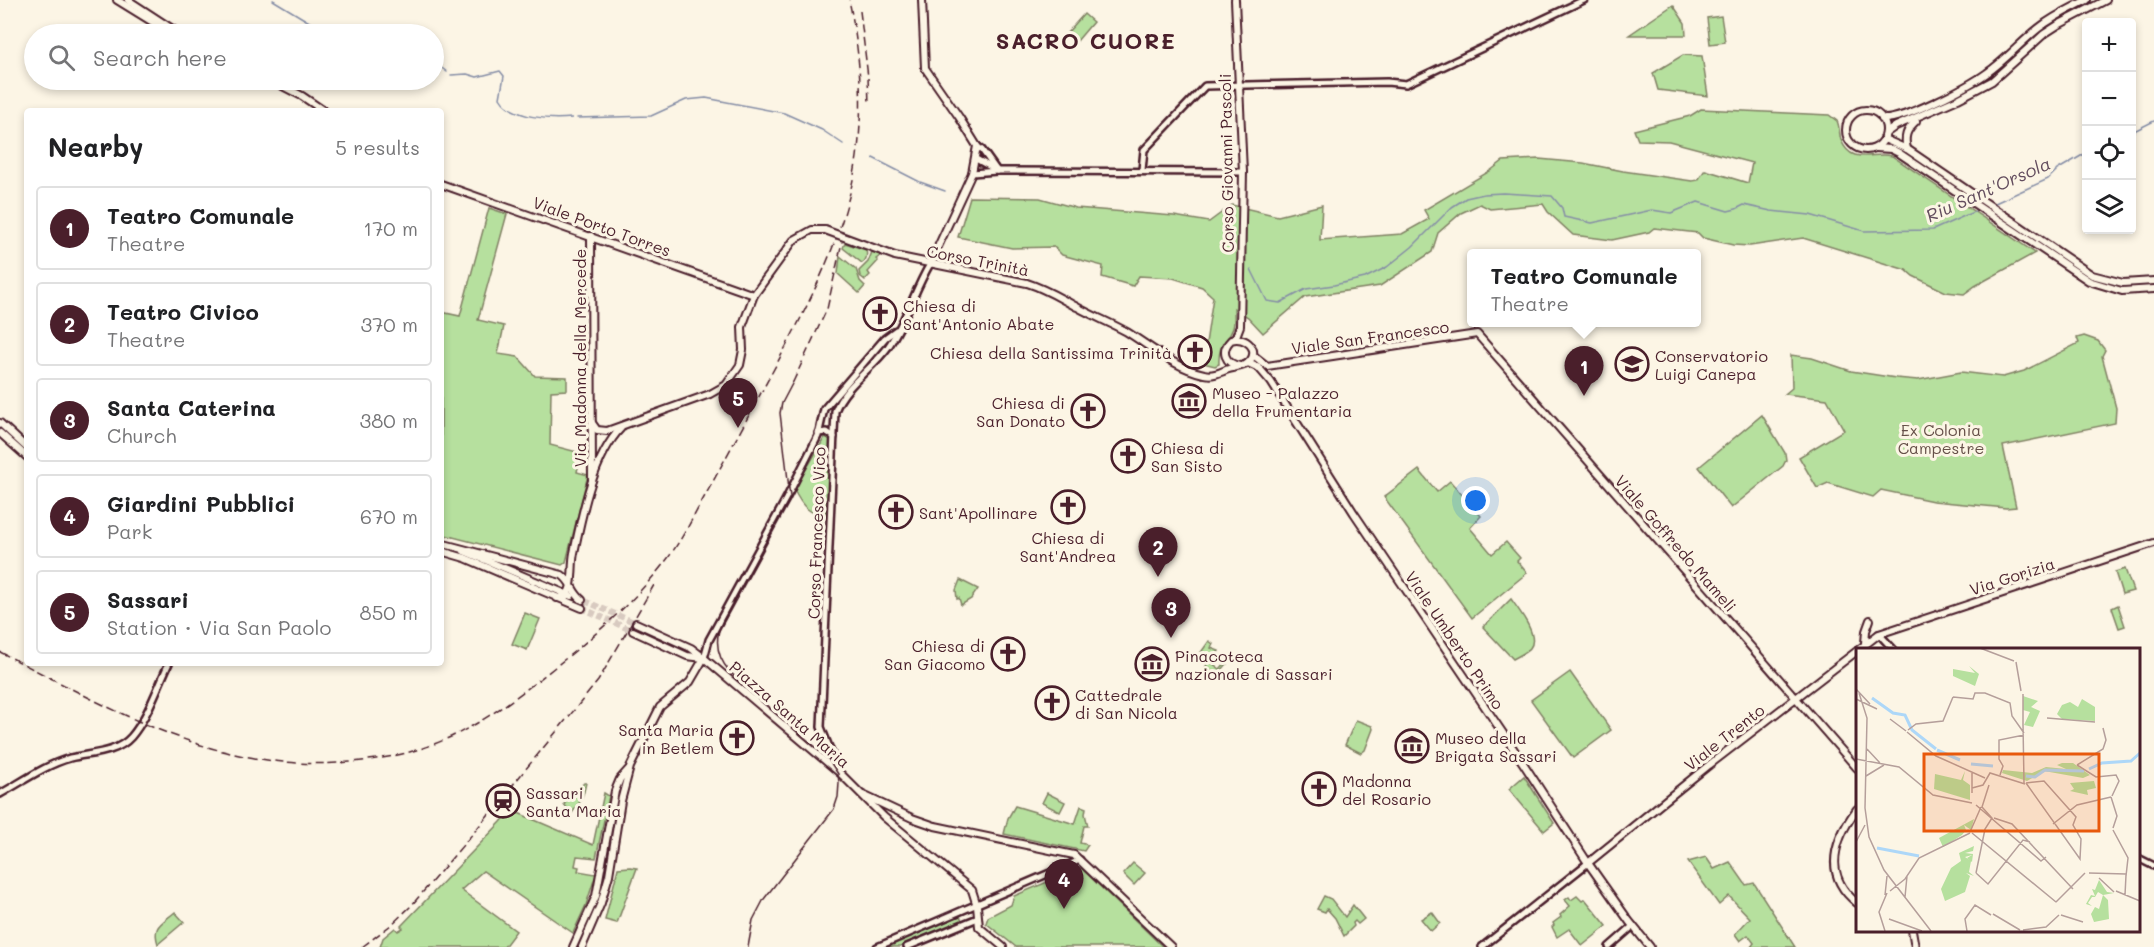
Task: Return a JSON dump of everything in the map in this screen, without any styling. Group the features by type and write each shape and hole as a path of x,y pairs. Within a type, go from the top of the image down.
{"main road":[{"path":"117,0 156,24"},
{"path":"128,0 165,24"},
{"path":"922,0 925,68 976,146 976,159 972,173 930,264"},
{"name":"Corso Giovanni Pascoli","path":"1235,0 1243,172 1240,326 1244,339"},
{"path":"2087,0 2054,17 1987,73 1915,110 1892,119 1882,118 1874,112 1861,111 1852,116 1846,127 1849,141 1857,148 1866,150 1891,149 2089,282 2111,289 2134,291 2154,289"},
{"path":"1876,148 1896,126 1992,81 2051,30 2106,0"},
{"path":"290,90 320,108"},
{"path":"1909,151 1905,142 1907,130 1923,115"},
{"path":"1882,118 1885,136 2080,267 2113,282 2134,284 2154,281"},
{"name":"Viale Porto Torres","path":"444,185 754,295"},
{"name":"Corso Trinità","path":"592,423 595,429 602,432 710,394 729,381 737,371 742,358 742,327 754,295 798,237 812,230 825,230 895,256 1027,283 1046,289 1126,332 1168,359 1202,374 1218,373"},
{"name":"Via Madonna della Mercede","path":"591,236 592,480"},
{"name":"Corso Giovanni Pascoli","path":"1235,339 1240,326"},
{"name":"Viale San Francesco","path":"1252,355 1267,366 1477,334"},
{"name":"Viale Goffredo Mameli","path":"1477,334 1856,767"},
{"path":"1218,373 1240,366 1248,363 1252,355 1251,346 1244,339 1231,340 1225,348 1225,357 1235,366 1240,366"},
{"path":"1218,373 1227,361"},
{"name":"Viale Umberto Primo","path":"1248,363 1258,368 1271,382 1588,864 1650,947"},
{"path":"0,423 24,445"},
{"path":"557,598 565,597 571,586 573,555 592,480 608,443 626,424"},
{"path":"0,433 24,454"},
{"name":"Via Gorizia","path":"1879,634 2154,543"},
{"path":"444,546 554,572 566,578 573,593 583,601 444,547"},
{"path":"444,547 582,608"},
{"path":"554,572 567,568 573,555"},
{"path":"1865,643 1870,620"},
{"name":"Piazza Santa Maria","path":"636,623 691,648 704,658 841,774 857,792 972,890 977,906"},
{"path":"582,947 601,903 609,875 621,801 630,767 660,707 690,682 704,658 686,656 633,631"},
{"name":"Viale Trento","path":"1859,648 1879,634"},
{"name":"Viale Trento","path":"1588,864 1669,797 1856,650"},
{"path":"573,947 596,896 615,791 620,779 630,767"},
{"path":"857,792 912,818 935,826 1074,855 1171,947"},
{"path":"1856,810 1844,826 1837,843 1834,863 1841,885 1856,902"},
{"path":"903,832 902,826 905,820 912,818"},
{"path":"977,906 979,927 1003,947"},
{"path":"1912,932 1915,947"}],"street":[{"path":"1142,170 1144,150 1205,86 1387,82 1406,84 1584,0"},
{"path":"976,146 982,150 997,171"},
{"path":"976,159 997,171"},
{"path":"972,173 1142,170 1243,172"},
{"name":"Corso Francesco Vico","path":"841,774 821,727 834,418 837,406 888,347 930,264"},
{"name":"Corso Francesco Vico","path":"704,658 709,640 786,499 818,433 824,409 885,338 897,328"},
{"path":"818,433 827,432 834,437"},
{"path":"1879,634 1892,648"},
{"path":"0,794 56,763 106,751 129,739 141,723 168,666"},
{"path":"2139,858 2154,866"},
{"path":"877,947 1080,860"},
{"path":"1482,947 1588,864"},
{"path":"907,947 978,918"},
{"path":"1609,947 1633,926"}],"green space":[{"path":"1673,5 1685,23 1686,35 1629,35"},
{"path":"1084,14 1093,22 1077,41 1067,33"},
{"path":"1721,16 1725,42 1710,44 1707,18"},
{"path":"1683,55 1702,56 1708,96 1658,90 1653,73"},
{"path":"1701,109 1829,115 1837,121 1841,140 1851,153 1857,156 1892,156 2035,253 1964,294 1946,292 1913,276 1906,270 1803,238 1750,246 1733,245 1703,238 1698,233 1654,228 1649,232 1612,240 1573,235 1548,212 1543,204 1490,209 1480,204 1461,213 1438,233 1432,252 1380,286 1305,297 1263,333 1248,317 1234,308 1233,328 1221,347 1219,364 1215,366 1203,363 1213,297 1202,287 1173,278 1139,276 1133,286 1102,277 1103,266 1062,255 1054,247 1012,248 958,237 970,197 1040,198 1076,208 1174,216 1209,222 1232,205 1278,216 1322,205 1320,240 1402,234 1429,219 1424,210 1503,161 1539,159 1583,163 1692,181 1698,180 1705,170 1748,183 1752,163 1669,141 1638,140 1634,130 1690,116"},
{"path":"489,208 507,214 478,320 504,326 498,354 518,357 535,376 567,377 567,390 551,391 550,445 581,453 577,472 588,475 566,562 562,565 444,535 444,313 460,316"},
{"path":"845,243 866,250 864,262 862,263 843,248"},
{"path":"872,252 881,255 876,259 878,261 868,272 870,275 865,280 860,276 859,271 868,262"},
{"path":"840,256 856,269 860,281 865,286 859,293 838,274"},
{"name":"Ex Colonia Campestre","path":"2084,336 2098,341 2105,350 2102,356 2116,408 2115,423 2003,446 2016,507 1933,501 1881,490 1873,497 1828,483 1817,488 1799,457 1844,430 1827,399 1785,394 1792,388 1791,355 1812,358 1851,371 1896,378 1918,380 1961,372 2003,377 2024,371 2079,343 2077,338"},
{"path":"1762,415 1785,453 1786,460 1783,466 1731,508 1699,467"},
{"path":"825,437 831,440 827,516 806,508 794,490"},
{"path":"1419,470 1437,492 1450,481 1481,516 1470,528 1492,554 1506,542 1520,558 1517,561 1527,573 1472,618 1384,497"},
{"path":"2125,569 2133,591 2122,594 2115,572"},
{"path":"960,580 978,589 971,599 961,605 959,598 957,599 956,590"},
{"path":"1511,599 1527,623 1532,637 1530,648 1513,659 1483,627"},
{"path":"2118,605 2125,626 2119,628 2112,608"},
{"path":"525,613 540,619 527,650 512,644"},
{"path":"1209,641 1213,644 1211,648 1219,651 1211,662 1220,669 1226,662 1227,664 1217,676 1205,669 1207,664 1197,658"},
{"path":"1570,672 1611,730 1573,758 1531,700"},
{"path":"1356,720 1372,726 1373,729 1365,750 1361,753 1345,745"},
{"path":"1524,776 1554,823 1544,831 1509,789"},
{"path":"586,783 581,800 571,814 564,804"},
{"path":"604,793 609,796 596,858 577,856 575,866 579,867 578,871 596,874 586,905 573,933 483,871 461,890 516,931 504,947 380,947 383,938 395,928 398,931 403,928 401,926 511,810 593,845"},
{"path":"1047,793 1065,802 1060,812 1042,803"},
{"path":"1015,806 1075,824 1081,806 1086,808 1088,826 1084,826 1080,843 1088,845 1084,851 1004,834 1008,818"},
{"path":"1706,857 1714,869 1730,862 1746,885 1754,883 1795,947 1751,947 1754,943 1748,935 1740,941 1735,934 1750,918 1729,896 1719,905 1688,862"},
{"path":"1133,863 1145,873 1134,885 1123,874"},
{"path":"618,868 637,868 617,923 605,920"},
{"path":"1082,869 1163,947 1016,947 986,923 988,917 1011,905 1014,896"},
{"path":"1324,896 1331,899 1345,917 1353,905 1364,919 1358,924 1355,921 1354,926 1344,936 1335,918 1327,909 1325,912 1317,909"},
{"path":"1577,896 1582,901 1585,899 1607,926 1582,946 1569,929 1557,937 1552,927 1553,923 1570,906 1565,900 1569,897 1571,900"},
{"path":"175,912 184,922 158,944 157,929"},
{"path":"1432,912 1440,923 1431,931 1421,919"},
{"path":"960,916 963,922 900,947 884,947"}],"waterway":[{"name":"Riu Sant'Orsola","path":"273,0 313,24"},
{"name":"Riu Sant'Orsola","path":"451,75 467,74 477,77 500,71 504,76 500,98 506,105 533,117 572,118"},
{"name":"Riu Sant'Orsola","path":"577,118 651,116 686,100 706,98 784,113 822,130 843,144"},
{"name":"Riu Sant'Orsola","path":"2136,130 2154,121"},
{"name":"Riu Sant'Orsola","path":"1993,204 2048,179 2057,170 2082,155"},
{"name":"Riu Sant'Orsola","path":"873,158 920,182 945,191"},
{"name":"Riu Sant'Orsola","path":"1251,269 1267,301 1280,303 1306,289 1365,278 1387,267 1412,247 1452,207 1466,198 1484,194 1552,196 1562,208 1564,217 1592,223 1652,210 1671,213 1698,202 1728,211 1744,205 1771,211 1810,215 1864,231 1933,230 1980,209"}],"tunnel":[{"path":"585,601 636,623"},
{"path":"582,608 633,631"}],"tram line":[{"path":"748,947 753,920 764,899 834,809 838,797 838,774 829,760 730,672 718,648 718,635 722,622 790,497 780,413 782,403 793,382"}],"railway":[{"path":"27,666 140,722 185,740 232,753 281,762 333,763 388,757 413,751 457,734 497,711 586,642 643,588 685,532 777,363 820,278 843,219 857,157 860,78 849,0"},
{"path":"860,11 869,104"},
{"path":"793,382 827,309 842,242"},
{"path":"362,947 411,906 598,681 654,585"},
{"path":"0,652 24,664"}],"place":[{"name":"Chiesa di Sant'Antonio Abate","path":"880,314"},
{"name":"Chiesa della Santissima Trinità","path":"1195,352"},
{"name":"Conservatorio Luigi Canepa","path":"1632,364"},
{"name":"Teatro Comunale","path":"1584,396"},
{"name":"Museo - Palazzo della Frumentaria","path":"1189,401"},
{"name":"Chiesa di San Donato","path":"1088,411"},
{"name":"Sassari","path":"738,428"},
{"name":"Chiesa di San Sisto","path":"1128,456"},
{"name":"Chiesa di Sant'Andrea","path":"1068,507"},
{"name":"Sant'Apollinare","path":"896,512"},
{"name":"Teatro Civico","path":"1158,577"},
{"name":"Santa Caterina","path":"1171,638"},
{"name":"Chiesa di San Giacomo","path":"1008,654"},
{"name":"Pinacoteca nazionale di Sassari","path":"1152,664"},
{"name":"Cattedrale di San Nicola","path":"1052,703"},
{"name":"Santa Maria in Betlem","path":"737,738"},
{"name":"Museo della Brigata Sassari","path":"1412,746"},
{"name":"Madonna del Rosario","path":"1319,789"},
{"name":"Sassari Santa Maria","path":"503,801"},
{"name":"Giardini Pubblici","path":"1064,909"}],"district":[{"name":"SACRO CUORE","path":"1086,40"}]}
